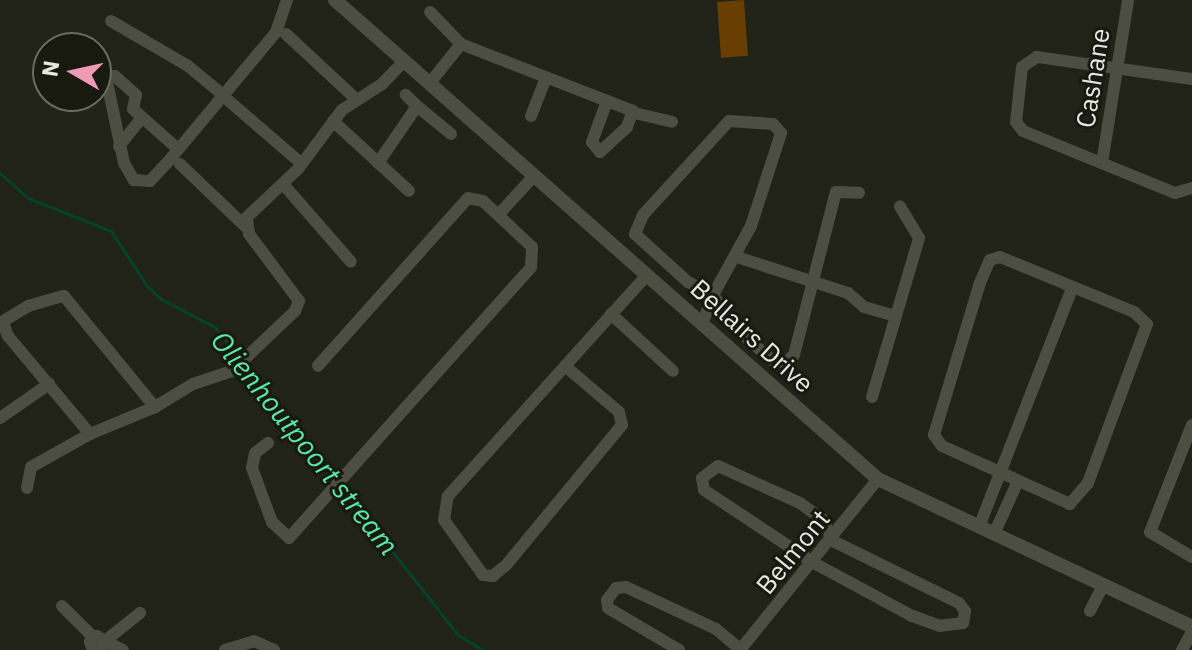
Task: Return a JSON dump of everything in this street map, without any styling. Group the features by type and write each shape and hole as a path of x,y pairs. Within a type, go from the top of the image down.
{"street":[{"path":"178,149 132,107 136,95 107,75 119,146 129,175 139,182 150,181 226,98 276,32 287,0"},
{"name":"Bellairs Drive","path":"335,0 878,479 1192,629"},
{"name":"Cashane","path":"1102,163 1128,0"},
{"path":"430,12 461,44 634,113 672,122"},
{"path":"111,21 188,66 302,164"},
{"path":"286,34 356,99"},
{"path":"429,84 461,44"},
{"path":"1192,79 1040,56 1022,67 1016,122 1020,128 1175,193 1192,188"},
{"path":"246,227 249,212 302,164 333,121 356,99 382,84 403,62"},
{"path":"531,116 546,78"},
{"path":"406,95 451,134"},
{"path":"607,101 592,142 596,151 608,149 634,113"},
{"path":"378,163 417,106"},
{"path":"119,146 142,118"},
{"path":"702,324 713,295 737,257 781,133 778,126 744,118 724,125 635,229 640,242 695,288 713,295 759,350 785,363 794,355 836,192 859,193"},
{"path":"333,121 409,191"},
{"path":"27,488 31,467 90,434 155,407 193,384 237,367 295,311 299,301 246,227 180,164"},
{"path":"499,214 534,176"},
{"path":"283,184 351,262"},
{"path":"268,443 255,453 252,468 272,522 283,536 296,533 531,267 532,247 483,201 468,198 318,366"},
{"path":"872,397 919,234 900,206"},
{"path":"737,257 856,296 870,310 896,316"},
{"path":"1000,257 1134,312 1147,328 1077,501 1062,502 1003,474 942,446 934,435 980,283 990,260 1000,257"},
{"path":"565,366 619,412 622,425 506,565 493,576 483,575 450,532 445,502 565,366 611,314 647,275"},
{"path":"979,527 1003,474 1072,289"},
{"path":"90,434 8,336 2,323 28,306 64,296 155,407"},
{"path":"611,314 673,371"},
{"path":"0,418 49,384"},
{"path":"1192,425 1150,527 1154,538 1192,557"},
{"path":"718,466 730,468 800,503 823,520 833,541 959,603 965,611 963,623 940,626 912,616 814,563 711,495 702,485 706,473 718,466"},
{"name":"Belmont","path":"740,650 833,541 878,479"},
{"path":"994,534 1018,481"},
{"path":"1090,611 1103,585"},
{"path":"679,650 608,608 616,588 626,587 716,629 740,650"},
{"path":"62,606 95,646 123,650"},
{"path":"95,646 140,613"},
{"path":"1182,650 1192,629"},
{"path":"225,650 254,641 274,650"}],"shaded area":[{"path":"744,0 748,56 721,58 717,2"}],"waterway":[{"name":"Olienhoutpoort stream","path":"0,173 28,198 111,231 147,286 161,299 215,327 241,360"},
{"name":"Olienhoutpoort stream","path":"246,366 335,479"},
{"name":"Olienhoutpoort stream","path":"340,485 458,635 483,650"}]}
